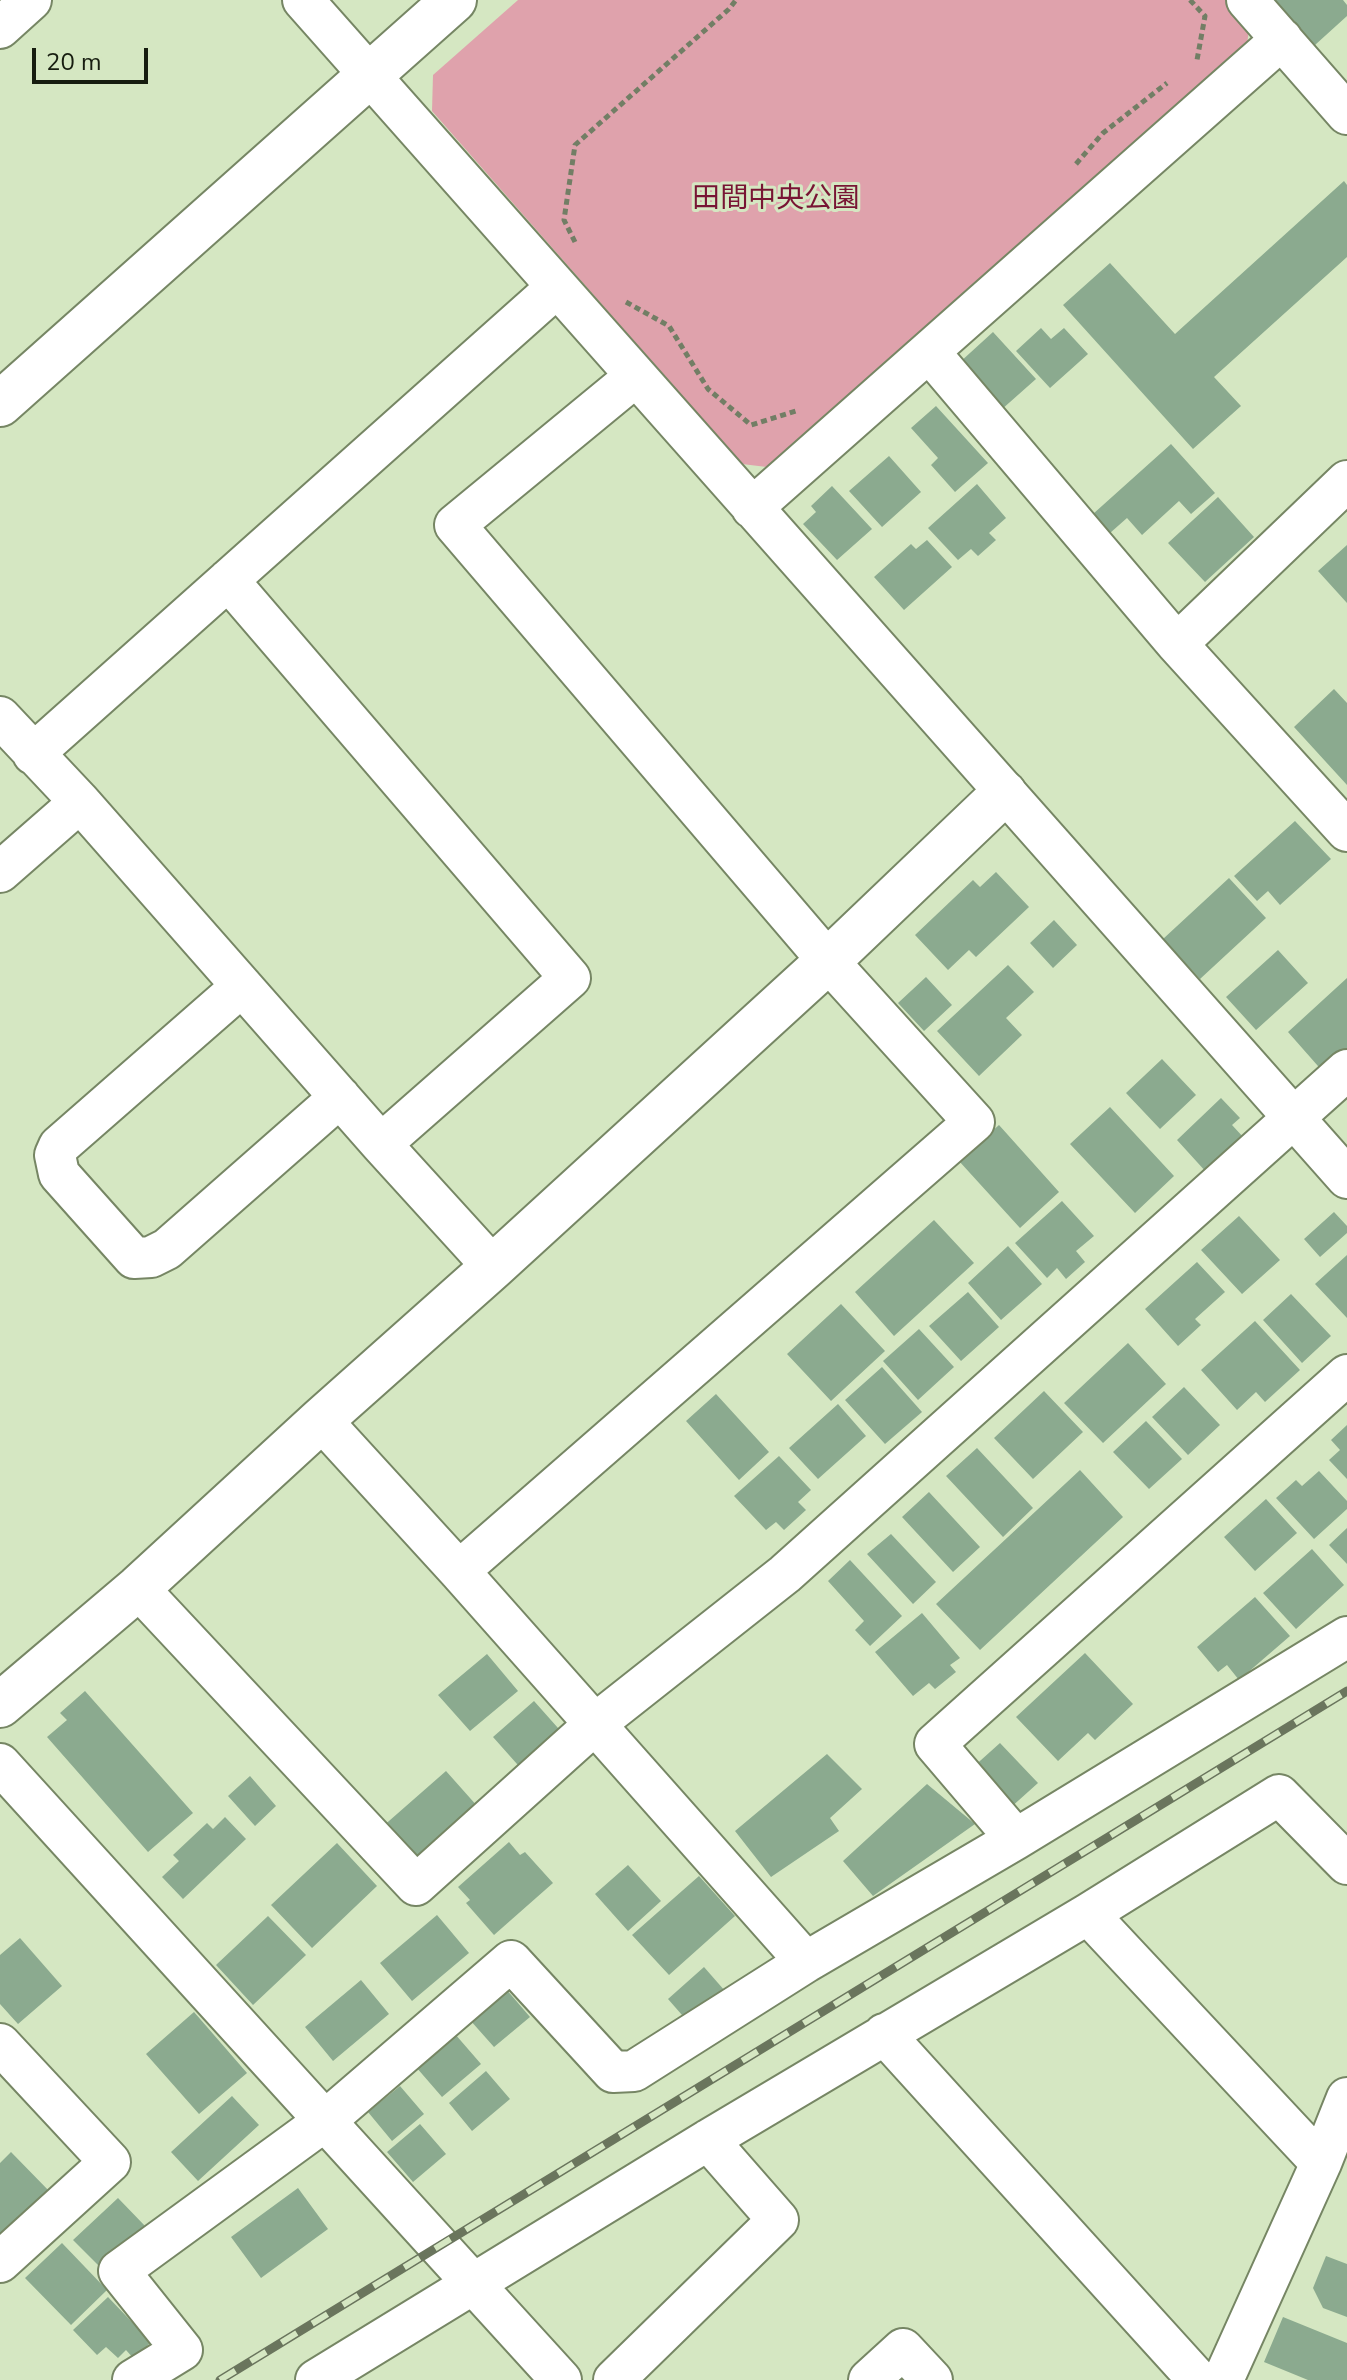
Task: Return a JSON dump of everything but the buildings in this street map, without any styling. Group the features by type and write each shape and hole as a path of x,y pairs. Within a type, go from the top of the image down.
{"street":[{"path":"303,0 1347,1178"},
{"path":"0,404 454,0"},
{"path":"1247,0 1347,114"},
{"path":"752,508 1282,39"},
{"path":"33,754 557,287"},
{"path":"930,353 1177,644 1347,831"},
{"path":"459,1571 974,1122 828,961 455,525 636,376"},
{"path":"1177,644 1347,481"},
{"path":"228,580 570,978 381,1144"},
{"path":"0,717 80,802 493,1267"},
{"path":"0,1705 138,1588 493,1267 828,961 1004,793"},
{"path":"0,872 80,802"},
{"path":"242,986 59,1146 55,1155 59,1174 134,1258 151,1257 167,1249 340,1097"},
{"path":"138,1588 416,1885 595,1724 785,1574 1347,1070"},
{"path":"1016,1839 935,1744 1347,1375"},
{"path":"321,1420 806,1962"},
{"path":"133,2380 182,2350 119,2271 326,2120 511,1961 613,2072 634,2071 806,1962 1016,1839 1347,1637"},
{"path":"0,1764 561,2380"},
{"path":"316,2380 708,2140 1088,1914 1279,1795 1347,1864"},
{"path":"1088,1914 1321,2163"},
{"path":"884,2034 1198,2380"},
{"path":"0,2044 110,2162 0,2262"},
{"path":"1223,2380 1347,2098"},
{"path":"614,2380 778,2220 708,2140"},
{"path":"869,2380 903,2349 932,2380"}],"path":[{"path":"576,246 564,220 575,145 736,0"},
{"path":"1185,69 1197,60 1205,16 1190,0"},
{"path":"1074,166 1103,133 1174,78"},
{"path":"619,298 669,326 708,389 751,425 811,407"}],"green space":[{"name":"田間中央公園","path":"518,0 1232,0 1250,19 1247,46 775,468 742,464 432,111 433,75"}],"railway":[{"path":"220,2380 1347,1691"}]}
